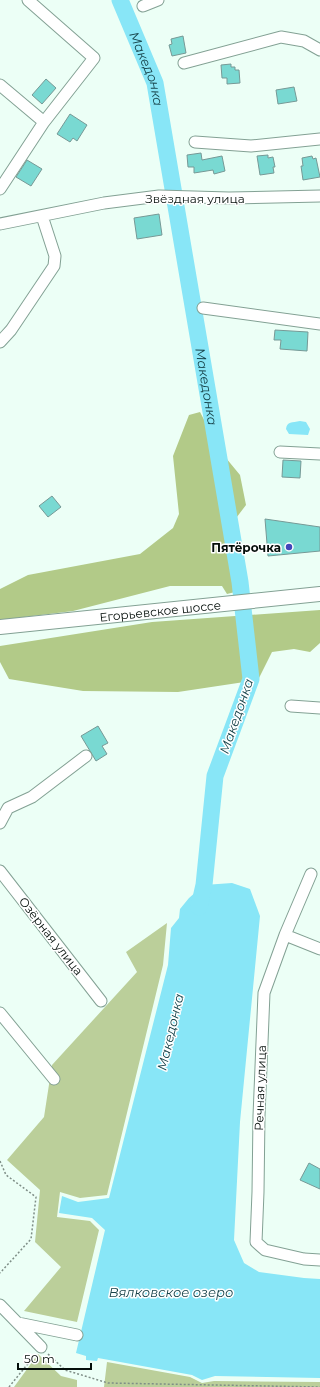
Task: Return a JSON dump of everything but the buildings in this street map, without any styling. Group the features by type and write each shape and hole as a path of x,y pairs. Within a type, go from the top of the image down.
{"main road":[{"name":"Егорьевское шоссе","path":"0,627 320,594"}],"street":[{"path":"0,188 44,122 94,58 28,0"},
{"path":"144,6 158,0"},
{"path":"184,63 281,37 304,41 320,50"},
{"path":"0,85 44,122"},
{"path":"195,142 251,146 320,139"},
{"name":"Звёздная улица","path":"0,224 104,203 159,196 229,198 320,196"},
{"path":"0,342 11,330 54,266 55,256 42,216"},
{"path":"203,308 320,324"},
{"path":"280,452 320,454"},
{"path":"291,706 320,708"},
{"path":"0,823 8,808 32,796 86,756"},
{"name":"Озёрная улица","path":"0,871 101,1001"},
{"name":"Речная улица","path":"311,874 285,935 264,992 258,1116 258,1192 256,1242 265,1250 304,1259 320,1260"},
{"path":"285,935 320,949"},
{"path":"0,1013 54,1079"},
{"path":"0,1305 40,1348"},
{"path":"18,1323 77,1334"}],"path":[{"path":"0,1161 6,1175 36,1197 31,1239 0,1273"},
{"path":"9,1387 40,1348 65,1370 108,1383 320,1387"}],"green space":[{"path":"200,412 221,452 240,475 246,505 224,534 235,592 227,594 222,586 170,586 73,611 0,620 0,589 28,575 140,554 173,528 179,514 173,456 189,415"},
{"path":"320,610 320,643 310,652 294,649 272,652 258,680 178,692 83,691 9,679 0,662 0,646 152,622"},
{"path":"167,923 163,965 107,1195 80,1198 60,1192 57,1217 90,1221 99,1230 77,1322 24,1311 61,1267 35,1242 40,1190 7,1160 44,1117 52,1065 137,972 126,952"},
{"path":"38,1354 61,1376 77,1380 77,1387 14,1387"},
{"path":"107,1362 190,1377 202,1383 214,1381 320,1382 320,1387 104,1387"}],"water":[{"path":"300,421 306,422 310,429 308,435 289,434 286,429 287,425"},
{"name":"Вялковское озеро","path":"232,883 250,889 260,916 240,1122 234,1240 244,1263 259,1272 320,1279 320,1378 215,1376 202,1380 192,1375 98,1358 97,1361 86,1360 86,1356 76,1353 105,1230 92,1218 59,1213 62,1196 78,1202 109,1198 168,965 171,928 179,918 180,909 189,898 204,885"}],"waterway":[{"name":"Македонка","path":"120,0 155,83 240,582 251,679 215,776 204,885 199,907"}],"place":[{"name":"Пятёрочка","path":"289,547"}]}
